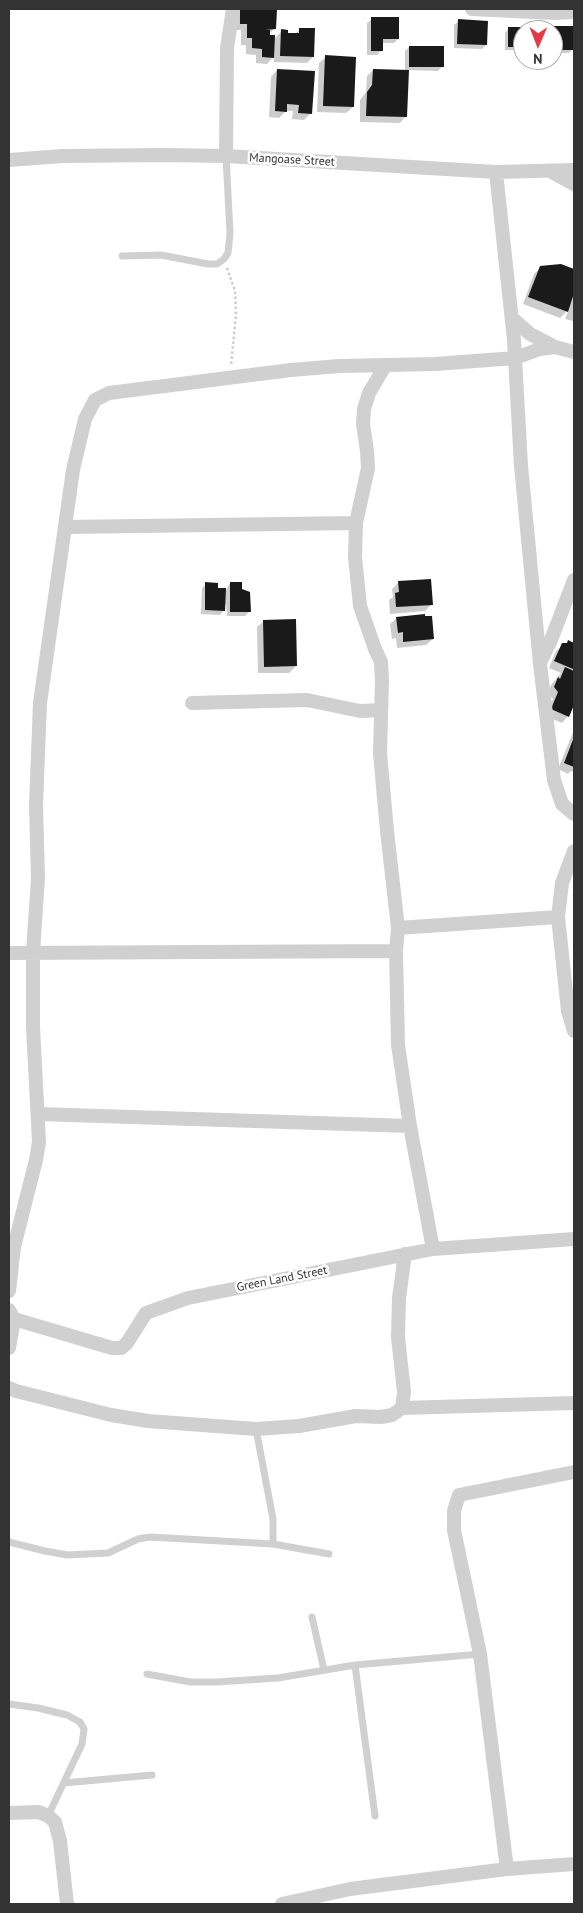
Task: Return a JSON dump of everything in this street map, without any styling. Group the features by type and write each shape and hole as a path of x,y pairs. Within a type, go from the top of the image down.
{"street":[{"path":"226,156 227,48 233,9"},
{"path":"472,9 554,13 574,12"},
{"name":"Mangoase Street","path":"9,160 62,156 226,156 496,172 574,170"},
{"path":"551,171 574,184"},
{"path":"496,172 512,318 521,466 540,664 554,780 562,804 574,814"},
{"path":"512,318 530,334 555,347 574,352"},
{"path":"9,1291 14,1247 39,1142 33,1027 33,952 38,878 36,804 40,703 73,470 85,419 95,400 108,393 230,377 339,366 385,366 515,358 540,349 555,347"},
{"path":"385,366 369,393 364,409 362,424 368,451 368,468 356,523 355,557 360,606 381,662 380,753 398,928 396,951 398,1045 410,1126 433,1249"},
{"path":"65,528 356,523"},
{"path":"540,664 574,580"},
{"path":"192,703 307,700 360,711 381,710"},
{"path":"574,851 562,883 558,917 568,1011 574,1031"},
{"path":"398,928 558,917"},
{"path":"9,953 396,951"},
{"path":"38,1114 410,1126"},
{"name":"Green Land Street","path":"11,1314 112,1348 121,1348 127,1343 142,1317 153,1310 188,1298 433,1249 574,1239"},
{"path":"402,1408 404,1392 398,1337 399,1298 405,1254"},
{"path":"9,1348 11,1314"},
{"path":"9,1388 111,1415 148,1421 256,1429 299,1426 356,1416 381,1417 392,1414 402,1408 574,1404"},
{"path":"507,1869 480,1654 454,1530 454,1511 459,1495 574,1472"},
{"path":"9,1813 38,1812 48,1816 55,1822 60,1841 67,1904"},
{"path":"282,1904 350,1889 507,1869 574,1864"}],"lane":[{"path":"122,256 161,255 208,264 217,264 224,259 228,253 230,233 226,156"},
{"path":"256,1429 273,1519 273,1544"},
{"path":"9,1542 45,1551 75,1555 108,1553 138,1539 150,1537 273,1544 329,1554"},
{"path":"312,1617 324,1670"},
{"path":"147,1674 190,1682 217,1682 278,1678 355,1665 480,1654"},
{"path":"355,1665 375,1816"},
{"path":"9,1704 67,1715 80,1722 84,1729 82,1744 48,1816"},
{"path":"64,1783 152,1775"}],"path":[{"path":"224,259 235,291 236,302 230,377"}],"building":[{"path":"240,9 277,9 276,29 265,30 270,30 270,35 275,35 274,58 262,57 262,49 252,48 252,38 247,38 247,24 240,24"},
{"path":"371,17 399,17 399,39 383,39 383,51 371,51"},
{"path":"458,19 488,21 487,45 457,44"},
{"path":"563,26 574,26 574,50 563,50"},
{"path":"508,27 513,27 513,47 508,47"},
{"path":"299,28 315,28 314,57 280,56 281,29 288,30 288,33 299,33"},
{"path":"409,46 444,46 444,67 409,67"},
{"path":"325,55 356,57 354,107 323,106"},
{"path":"277,69 315,71 312,114 298,113 299,105 287,104 287,112 275,111"},
{"path":"373,69 409,70 407,117 366,116 367,92 372,85"},
{"path":"561,264 574,269 574,293 568,312 528,297 540,266"},
{"path":"431,579 433,605 396,607 395,593 399,592 398,581"},
{"path":"205,582 218,583 218,588 226,588 225,611 205,610"},
{"path":"230,582 242,582 242,589 250,592 251,612 230,612"},
{"path":"425,614 425,616 432,616 434,639 403,642 403,632 398,633 396,617"},
{"path":"296,619 297,666 264,667 263,620"},
{"path":"568,640 574,643 573,669 554,661 562,643 567,643"},
{"path":"565,667 574,671 574,705 569,717 551,709 558,692 554,687"},
{"path":"574,737 574,767 564,763"}]}
